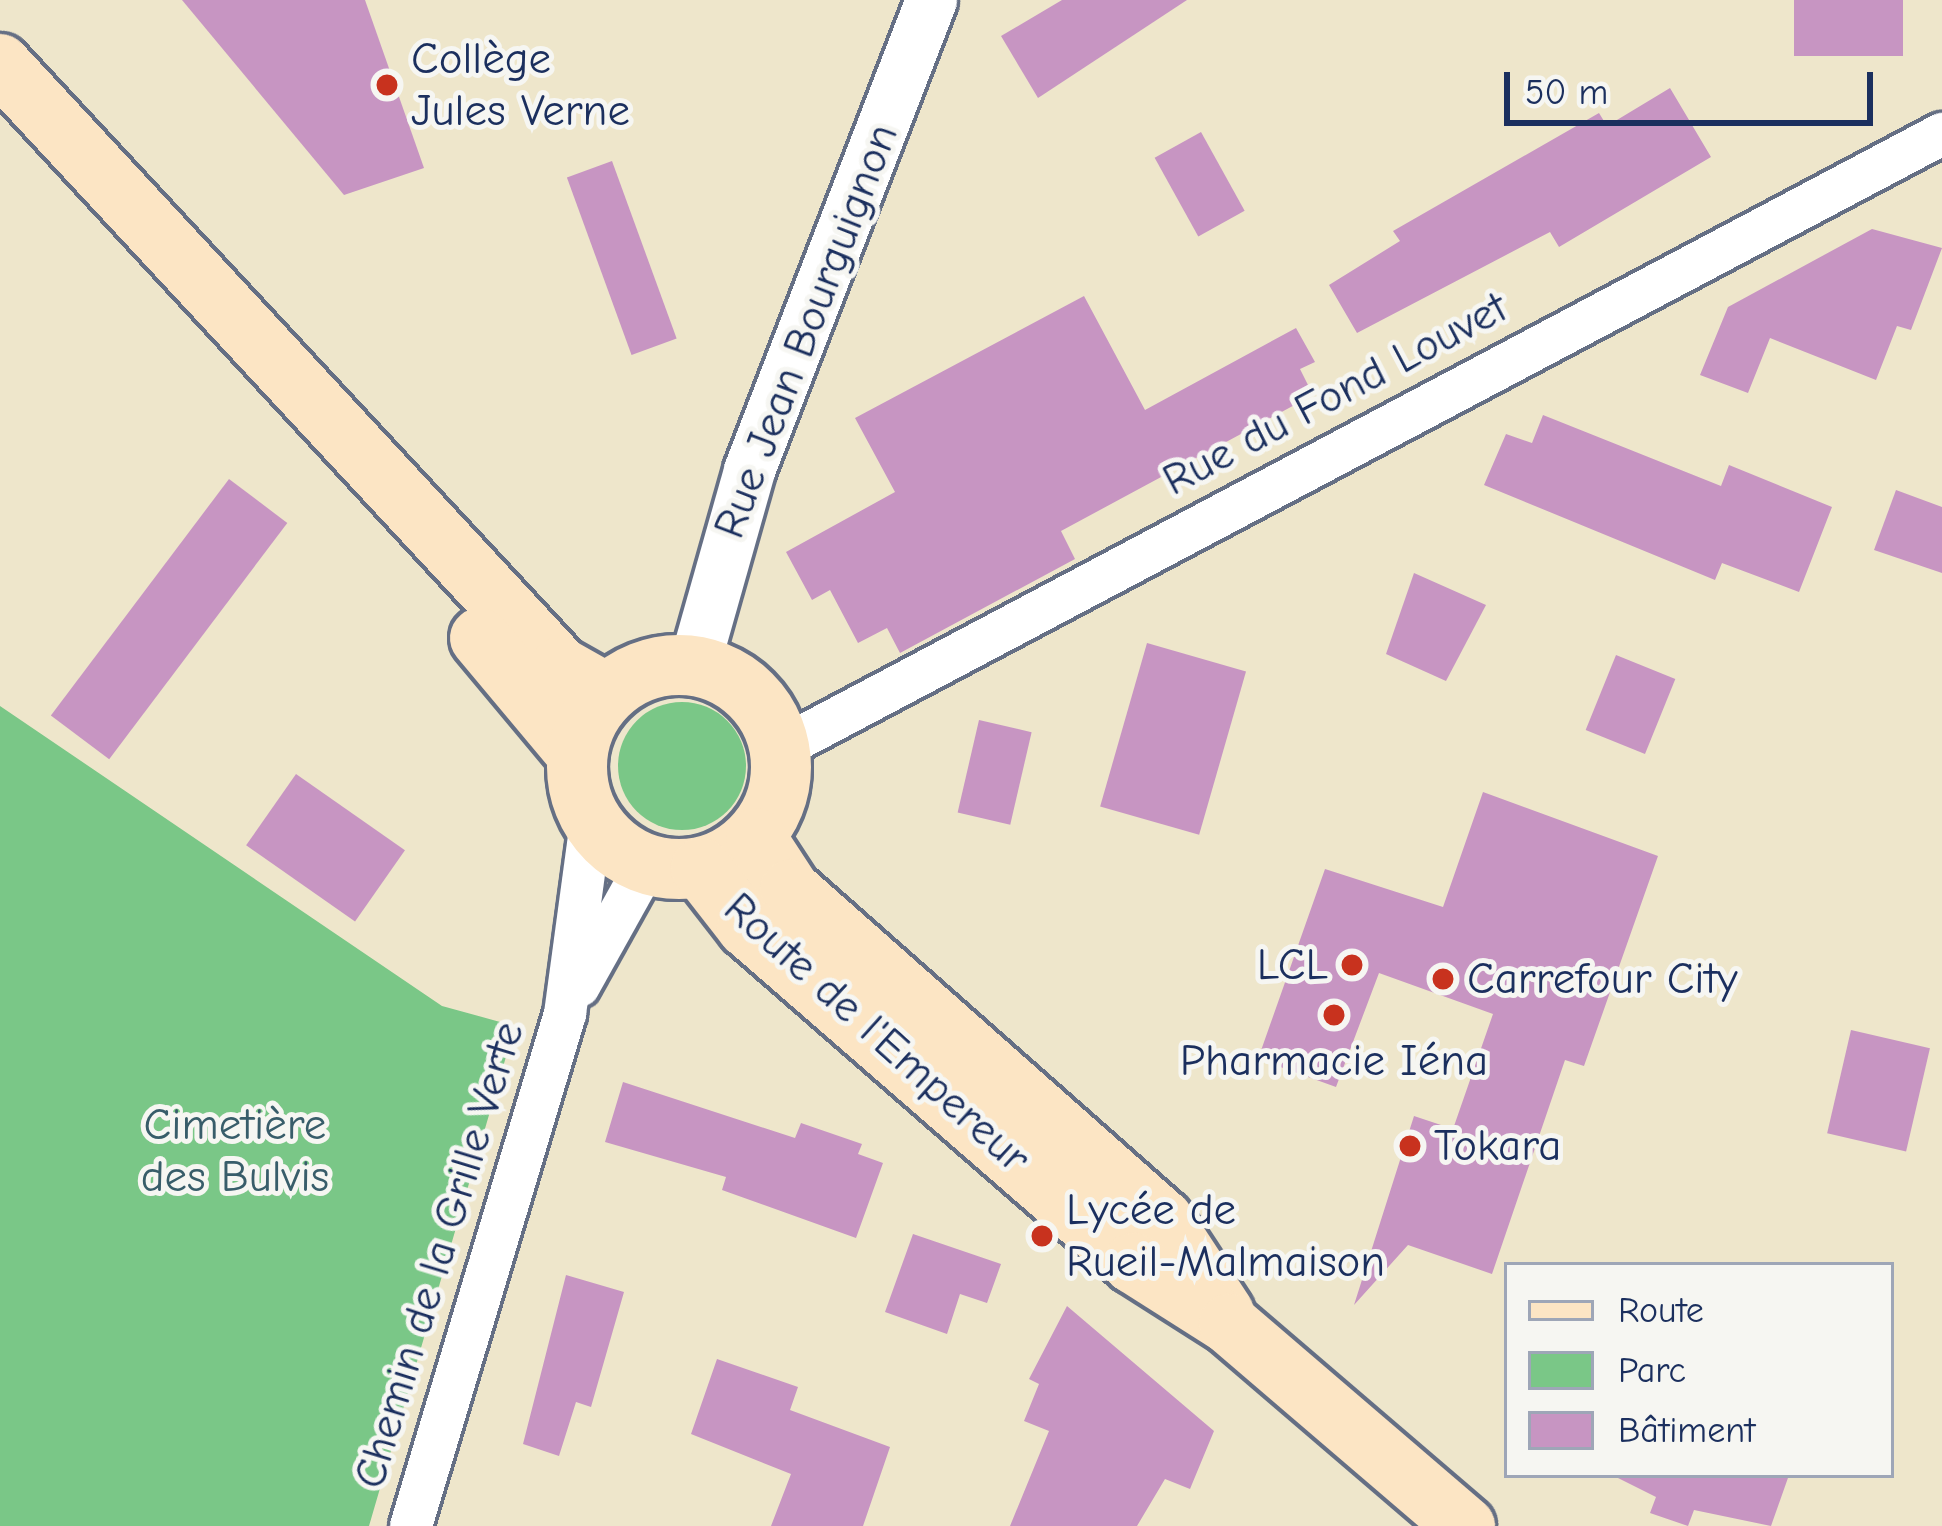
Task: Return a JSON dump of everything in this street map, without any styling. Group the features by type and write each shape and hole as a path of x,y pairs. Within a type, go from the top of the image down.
{"main road":[{"path":"0,64 261,353 560,667 606,693"},
{"path":"261,353 391,536 577,753 591,820 674,866 756,838 780,781 779,749 750,694 694,665 662,665 606,693 577,753"},
{"name":"Route de l'Empereur","path":"756,838 790,890 1163,1220 1229,1324"},
{"name":"Route de l'Empereur","path":"674,866 1132,1262 1229,1324 1466,1526"}],"street":[{"name":"Rue Jean Bourguignon","path":"694,665 749,470 931,0"},
{"name":"Rue du Fond Louvet","path":"779,749 1942,134"},
{"name":"Chemin de la Grille Verte","path":"410,1526 565,1014 591,820"},
{"name":"Chemin de la Grille Verte","path":"565,1014 674,866"}],"green space":[{"path":"682,702 707,707 728,720 741,741 746,766 741,791 728,812 707,825 682,830 657,825 636,812 623,791 618,766 623,741 636,720 657,707"},
{"name":"Cimetière des Bulvis","path":"0,706 442,1006 515,1026 369,1526 0,1526"}],"building":[{"path":"182,0 365,0 424,168 344,195"},
{"path":"1062,0 1187,0 1038,98 1001,36"},
{"path":"1794,0 1903,0 1903,56 1794,56"},
{"path":"1670,88 1711,157 1559,247 1550,232 1357,333 1329,285 1400,241 1393,231 1599,113 1607,126"},
{"path":"1201,132 1245,211 1198,236 1155,158"},
{"path":"612,161 677,339 632,355 567,177"},
{"path":"1872,229 1942,248 1911,330 1897,326 1876,380 1770,338 1748,393 1700,375 1728,307"},
{"path":"1084,296 1145,410 1296,328 1315,362 1300,369 1313,395 1061,531 1075,559 900,653 887,628 858,643 830,590 812,600 786,552 895,492 855,418"},
{"path":"1543,415 1721,486 1729,465 1832,507 1799,592 1722,563 1715,580 1484,485 1506,434 1532,443"},
{"path":"229,479 287,523 109,759 51,715"},
{"path":"1896,490 1942,507 1942,573 1874,550"},
{"path":"1414,573 1486,605 1446,681 1386,654"},
{"path":"1147,643 1246,671 1199,835 1100,806"},
{"path":"1616,655 1675,679 1645,754 1586,730"},
{"path":"979,720 1032,732 1010,825 958,813"},
{"path":"296,774 405,850 355,922 246,845"},
{"path":"1483,792 1658,856 1584,1066 1565,1060 1492,1274 1408,1245 1354,1305 1414,1116 1453,1129 1493,1014 1379,973 1336,1087 1258,1059 1325,869 1443,907"},
{"path":"1851,1030 1930,1048 1906,1152 1827,1133"},
{"path":"623,1082 795,1138 801,1123 862,1144 858,1154 883,1163 856,1238 722,1190 726,1177 605,1142"},
{"path":"913,1234 1001,1264 987,1303 960,1294 947,1334 885,1312"},
{"path":"566,1275 624,1292 591,1407 576,1402 559,1456 523,1444"},
{"path":"1067,1306 1214,1431 1190,1489 1165,1479 1137,1526 1010,1526 1049,1431 1024,1421 1039,1384 1029,1379"},
{"path":"717,1359 798,1387 790,1410 890,1447 863,1526 771,1526 791,1474 691,1434"},
{"path":"1618,1478 1788,1478 1771,1526 1694,1510 1688,1526 1650,1513 1656,1497"}],"place":[{"name":"Collège Jules Verne","path":"387,85"},
{"name":"LCL","path":"1352,965"},
{"name":"Carrefour City","path":"1443,979"},
{"name":"Pharmacie Iéna","path":"1334,1015"},
{"name":"Tokara","path":"1410,1146"},
{"name":"Lycée de Rueil-Malmaison","path":"1042,1236"}]}
